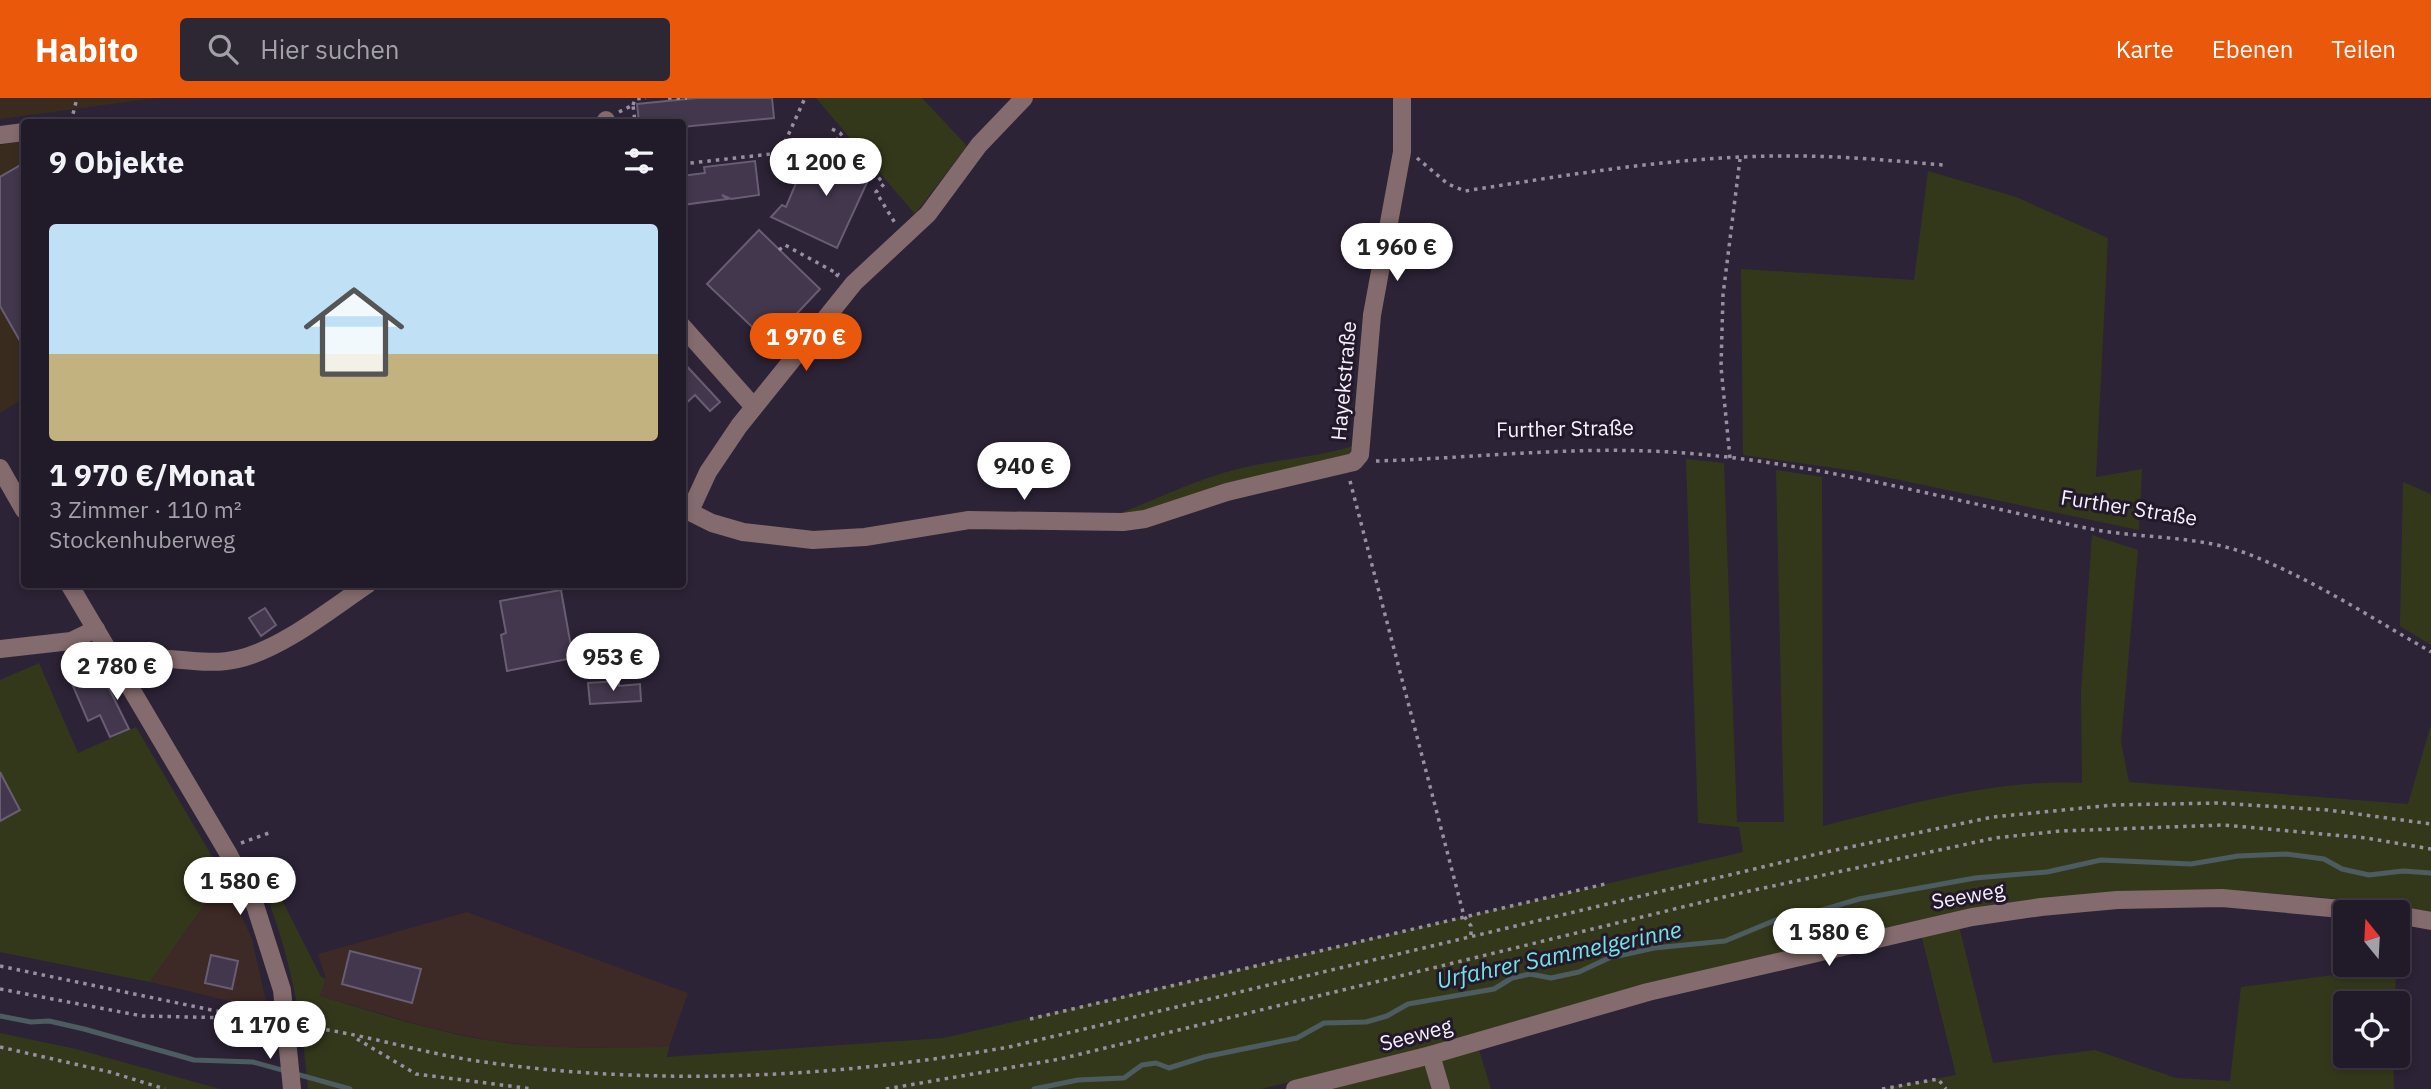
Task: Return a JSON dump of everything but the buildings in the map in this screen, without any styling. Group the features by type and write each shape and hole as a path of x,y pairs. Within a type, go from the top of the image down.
{"street":[{"path":"1024,98 979,145 928,214 854,283 754,407 708,472 686,510 712,523 743,531 813,540 865,537 969,520 1123,522 1145,519 1227,492 1352,462"},
{"name":"Hayekstraße","path":"1352,462 1361,446 1363,390 1372,315 1402,152 1402,98"},
{"path":"0,135 21,132"},
{"path":"686,330 754,407"},
{"path":"0,468 21,505"},
{"path":"71,588 226,848 266,933 280,980 292,1089"},
{"path":"117,664 133,656 198,664 253,655 362,588"},
{"path":"0,649 71,640 96,629"},
{"name":"Seeweg","path":"1294,1089 1431,1055 1597,1005 1687,982 1905,931 2041,906 2117,900 2222,898 2333,908"},
{"path":"2410,917 2431,921"},
{"path":"1431,1055 1441,1089"}],"path":[{"path":"72,119 77,98"},
{"path":"633,105 635,99 646,98"},
{"path":"668,98 687,98"},
{"path":"686,164 780,153 805,98"},
{"path":"832,129 840,132 884,184 876,192 904,237"},
{"path":"1402,152 1416,157 1448,184 1465,191 1620,168 1793,156 1866,158 1944,166"},
{"path":"1730,458 1721,367 1723,295 1740,159"},
{"path":"779,250 785,245 838,274 831,282"},
{"name":"Further Straße","path":"1352,462 1600,450 1673,452 1730,458 1917,489 2093,529 2217,545 2275,566 2362,611 2431,652"},
{"path":"1352,462 1464,916 1470,921 1471,937"},
{"path":"0,966 287,1027 477,1061 642,1075 738,1076 877,1068 1009,1047 1817,854 1993,817 2113,806 2218,803 2366,814 2431,824"},
{"path":"886,1089 1060,1059 1737,894 1995,838 2060,831 2224,825 2354,836 2431,849"},
{"path":"226,848 269,833"},
{"path":"1030,1019 1605,884"},
{"path":"0,989 142,1016 243,1018"},
{"path":"354,1037 416,1073 533,1089"},
{"path":"0,1047 110,1072 165,1089"},
{"path":"1882,1089 1938,1079 1946,1089"}],"shaded area":[{"path":"0,98 157,98 0,119"},
{"path":"21,142 21,400 0,413 0,145"},
{"path":"224,877 252,939 268,1010 150,982"},
{"path":"467,912 688,993 669,1047 549,1047 492,1041 433,1029 320,996 326,979 318,954"}],"green space":[{"path":"816,98 922,98 967,146 915,214"},
{"path":"1928,171 2016,197 2108,238 2096,477 2142,469 2139,530 1856,471 1743,455 1741,269 1914,280"},
{"path":"1353,446 1349,455 1175,506 1108,518 1221,474"},
{"path":"1686,459 1724,463 1737,822 1784,822 1776,470 1822,477 1823,826 1984,789 2082,783 2081,692 2092,535 2138,550 2121,742 2129,782 2408,804 2431,724 2431,914 2410,911 2410,900 2341,900 2243,891 1910,922 1651,983 1416,1051 1261,1089 308,1089 288,961 263,887 282,900 321,977 326,979 320,996 470,1037 558,1047 669,1047 667,1057 944,1038 1743,852 1739,827 1698,823"},
{"path":"2403,482 2431,494 2431,645 2400,626"},
{"path":"39,663 78,753 136,727 224,877 150,982 0,952 0,680"},
{"path":"1959,926 1993,1063 2095,1050 2176,1078 2230,1081 2241,987 2333,975 2396,977 2395,991 2333,991 2333,1068 2393,1068 2394,1089 1881,1089 1956,1075 1921,934"},
{"path":"0,1033 76,1049 220,1089 0,1089"},
{"path":"1478,1047 1491,1089 1326,1089"}],"waterway":[{"name":"Urfahrer Sammelgerinne","path":"1034,1089 1078,1080 1124,1078 1142,1065 1156,1063 1169,1068 1204,1057 1297,1038 1324,1023 1366,1022 1387,1016 1408,1004 1494,989 1512,978 1530,974 1551,978 1579,972 1609,958 1654,948 1725,941 1783,917 1802,916 1859,899 1975,878 2047,872 2101,860 2191,864 2238,856 2286,854 2324,859 2342,869 2369,875 2403,871 2431,873"},
{"name":"Urfahrer Sammelgerinne","path":"0,1016 31,1022 49,1021 194,1060 253,1062 350,1089"}]}
